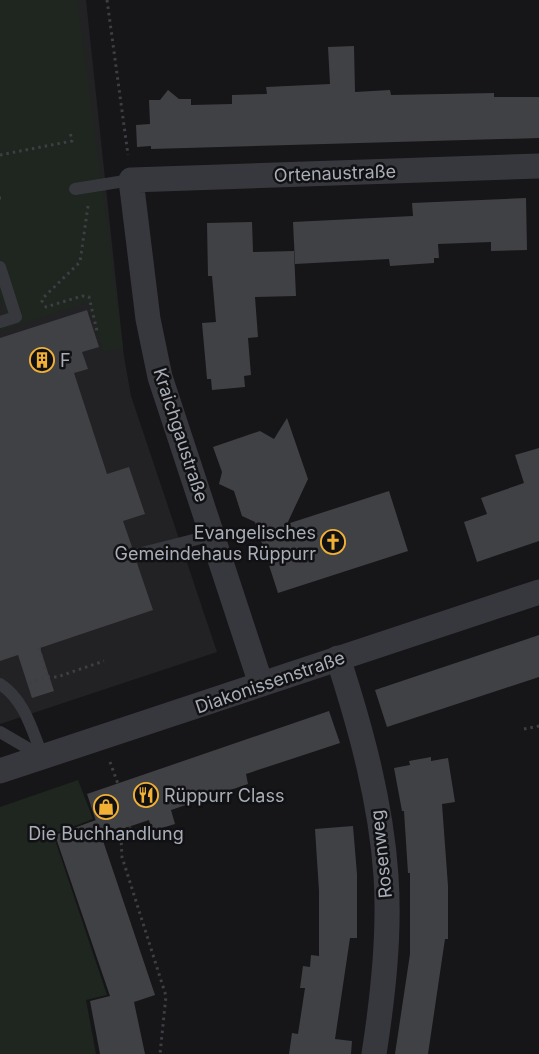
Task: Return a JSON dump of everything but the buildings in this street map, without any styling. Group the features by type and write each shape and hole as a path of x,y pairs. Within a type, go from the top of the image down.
{"street":[{"name":"Ortenaustraße","path":"131,180 539,166"},
{"name":"Kraichgaustraße","path":"131,180 148,319 160,377 261,684"},
{"name":"Diakonissenstraße","path":"0,771 539,592"},
{"name":"Rosenweg","path":"338,658 363,735 375,799 386,876 386,946 381,1010 374,1054"}],"lane":[{"path":"75,189 131,180"},
{"path":"0,266 16,317 0,322"},
{"path":"134,556 213,535"},
{"path":"0,684 10,690 22,706 43,757"},
{"path":"0,732 43,757"}],"path":[{"path":"108,0 131,180"},
{"path":"0,155 72,141 70,132"},
{"path":"88,206 80,262 42,301 46,307 82,296 89,297 97,331"},
{"path":"39,648 47,677"},
{"path":"24,685 47,677 57,677 104,660"},
{"path":"524,729 539,726"},
{"path":"131,821 132,826 121,838 122,857 166,996 160,1054"}],"shaded area":[{"path":"0,0 86,0 124,357 131,396 217,652 0,724"},
{"path":"0,0 77,0 123,347 104,353 88,302 0,331 0,315 5,313 0,297"},
{"path":"78,780 93,819 53,834 107,995 86,1000 96,1054 0,1054 0,807"}],"place":[{"name":"F","path":"42,360"},
{"name":"Evangelisches Gemeindehaus Rüppurr","path":"333,542"},
{"name":"Rüppurr Class","path":"146,795"},
{"name":"Die Buchhandlung","path":"106,807"}]}
